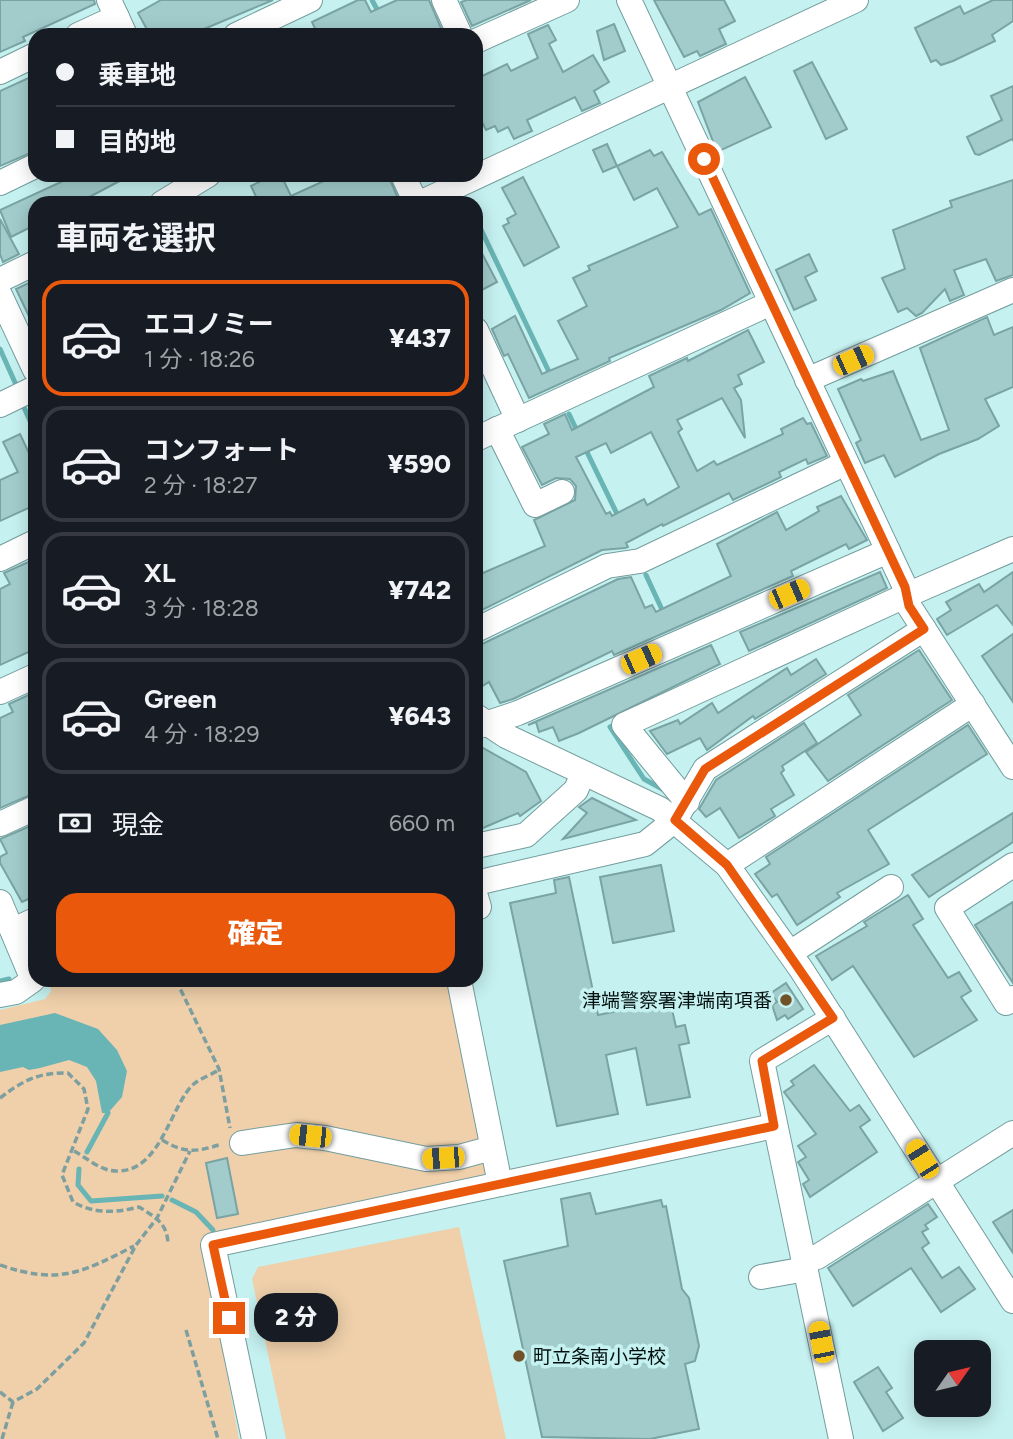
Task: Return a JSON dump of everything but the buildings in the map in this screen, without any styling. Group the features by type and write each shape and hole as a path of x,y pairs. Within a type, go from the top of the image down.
{"street":[{"path":"251,28 310,0"},
{"path":"444,0 457,28"},
{"path":"483,38 567,0"},
{"path":"629,0 888,551 908,600 1013,767"},
{"path":"483,173 856,0"},
{"path":"90,28 118,12"},
{"path":"0,72 28,58"},
{"path":"0,183 28,169"},
{"path":"433,196 463,182"},
{"path":"176,196 200,184"},
{"path":"0,280 28,266"},
{"path":"807,380 1013,290"},
{"path":"0,295 28,355"},
{"path":"497,430 771,303"},
{"path":"483,363 497,430 535,505 562,492"},
{"path":"6,402 28,391"},
{"path":"483,627 607,566 640,561 846,463"},
{"path":"0,559 28,545"},
{"path":"1013,549 908,600 624,725 681,811 727,865 790,953 1013,1301"},
{"path":"483,721 888,551"},
{"path":"483,894 645,844 681,811 705,769 924,629"},
{"path":"0,692 28,679"},
{"path":"727,865 973,704"},
{"path":"483,723 660,809 681,811"},
{"path":"483,844 526,835 576,790 583,773"},
{"path":"0,824 28,811"},
{"path":"1013,865 947,908 1006,1003 1013,998"},
{"path":"790,953 891,887"},
{"path":"0,902 24,925 28,949"},
{"path":"0,995 16,992 28,984"},
{"path":"460,987 500,1184"},
{"path":"833,1018 762,1061 841,1439"},
{"path":"254,1439 213,1245 774,1126"},
{"path":"761,1277 805,1265 1013,1133"},
{"path":"242,1143 296,1135 325,1138 426,1159 459,1157 492,1148"}],"path":[{"path":"162,1140 182,1151 190,1151 223,1144 230,1130 219,1070 179,987"},
{"path":"74,1151 99,1166 117,1172 132,1168 162,1140 193,1084 219,1070"},
{"path":"0,1098 23,1080 50,1073 68,1073 84,1089 88,1109 74,1151 62,1175 73,1202 88,1210 115,1213 139,1207 157,1218 167,1230 168,1243"},
{"path":"2,1439 13,1402 37,1389 84,1343 136,1245 157,1218 190,1151"},
{"path":"0,1265 30,1275 60,1276 95,1266 136,1245"},
{"path":"186,1330 218,1439"},
{"path":"0,1392 13,1402"}],"shaded area":[{"path":"50,987 448,987 486,1177 202,1238 239,1439 0,1439 0,1010 45,999 51,991"},
{"path":"459,1227 506,1439 286,1439 252,1279 258,1267"}],"water":[{"path":"55,1013 98,1029 117,1050 127,1071 122,1097 108,1113 102,1113 96,1081 87,1067 69,1060 29,1070 23,1067 0,1072 0,1025"}],"waterway":[{"path":"372,0 379,13"},
{"path":"483,234 551,376"},
{"path":"0,349 17,387"},
{"path":"22,403 28,416"},
{"path":"569,414 578,433"},
{"path":"585,448 619,518"},
{"path":"646,575 664,614"},
{"path":"616,724 610,727 644,779 664,790"},
{"path":"0,981 9,979"},
{"path":"87,1152 108,1113"},
{"path":"79,1169 78,1185 91,1201 162,1196"},
{"path":"172,1200 196,1212 213,1230"}],"place":[{"name":"津端警察署津端南項番","path":"786,1000"},
{"name":"町立条南小学校","path":"519,1356"}],"route":[{"path":"229,1318 213,1245 774,1126 762,1061 833,1018 727,865 675,820 705,769 924,629 909,606 905,587 704,159"}]}
